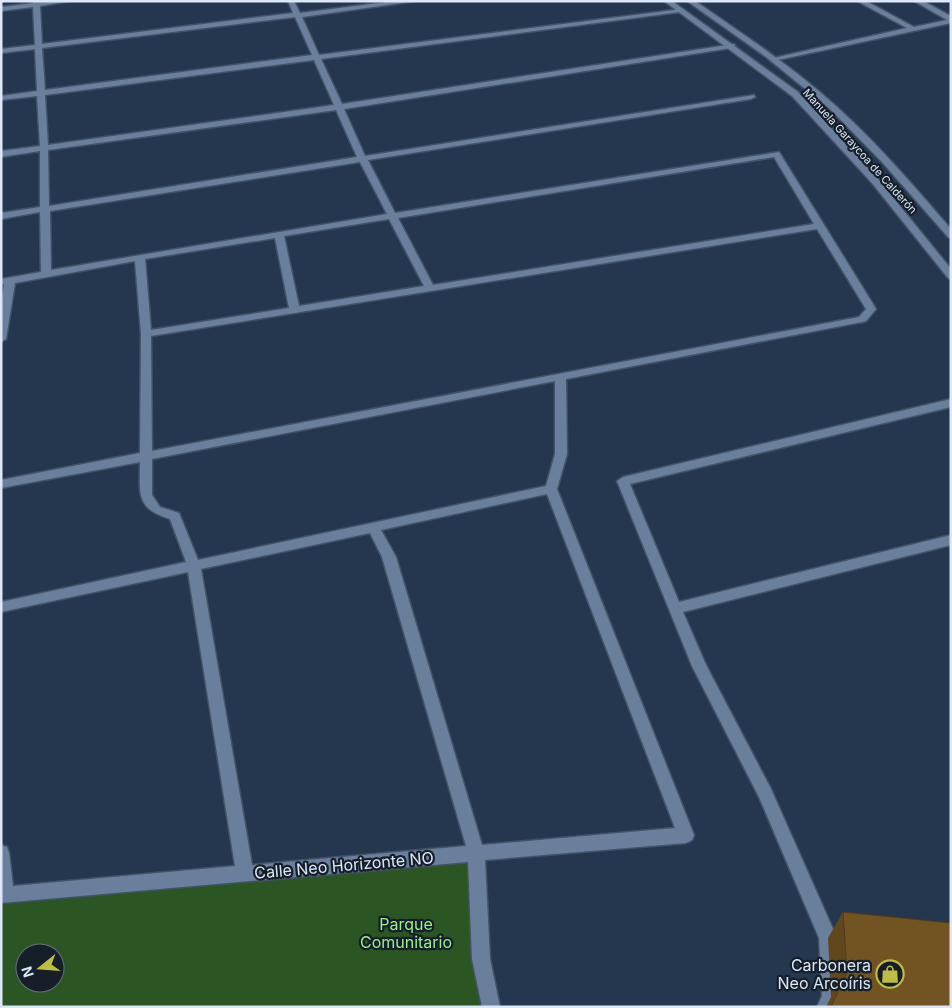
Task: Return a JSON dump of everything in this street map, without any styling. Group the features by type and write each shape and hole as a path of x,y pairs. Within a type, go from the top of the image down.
{"street":[{"path":"1,9 36,3 68,1"},
{"path":"291,1 363,160 430,289"},
{"path":"1,51 413,1"},
{"name":"Manuela Garaycoa de Calderón","path":"667,1 796,94 875,181 951,276"},
{"name":"Manuela Garaycoa de Calderón","path":"690,1 772,59 814,91 841,115 901,178 951,235"},
{"path":"860,1 912,30"},
{"path":"917,1 951,20"},
{"path":"36,3 44,148 46,275"},
{"path":"1,98 680,10"},
{"path":"772,59 951,20"},
{"path":"1,154 340,107 731,46"},
{"path":"1,216 751,97"},
{"path":"1,339 6,282 140,257 392,218 776,154 871,309 862,319 146,454 1,484"},
{"path":"146,334 820,226"},
{"path":"279,235 294,309"},
{"path":"140,257 146,334 146,496 156,510 175,516 194,565 245,874"},
{"path":"1,607 551,489 561,454 560,377"},
{"path":"826,1007 831,997 828,938 765,794 699,666 623,481 951,403"},
{"name":"Calle Neo Horizonte NO","path":"3,895 686,835 551,489"},
{"path":"374,528 389,557 476,853 481,959 491,1007"},
{"path":"676,608 951,540"},
{"path":"1,853 3,895"}],"green space":[{"name":"Parque Comunitario","path":"476,853 491,1007 1,1007 1,895"}],"building":[{"name":"Carbonera Neo Arcoíris","path":"843,912 951,923 951,1007 831,1007 847,973"}],"place":[{"name":"Carbonera Neo Arcoíris","path":"890,974"}]}
